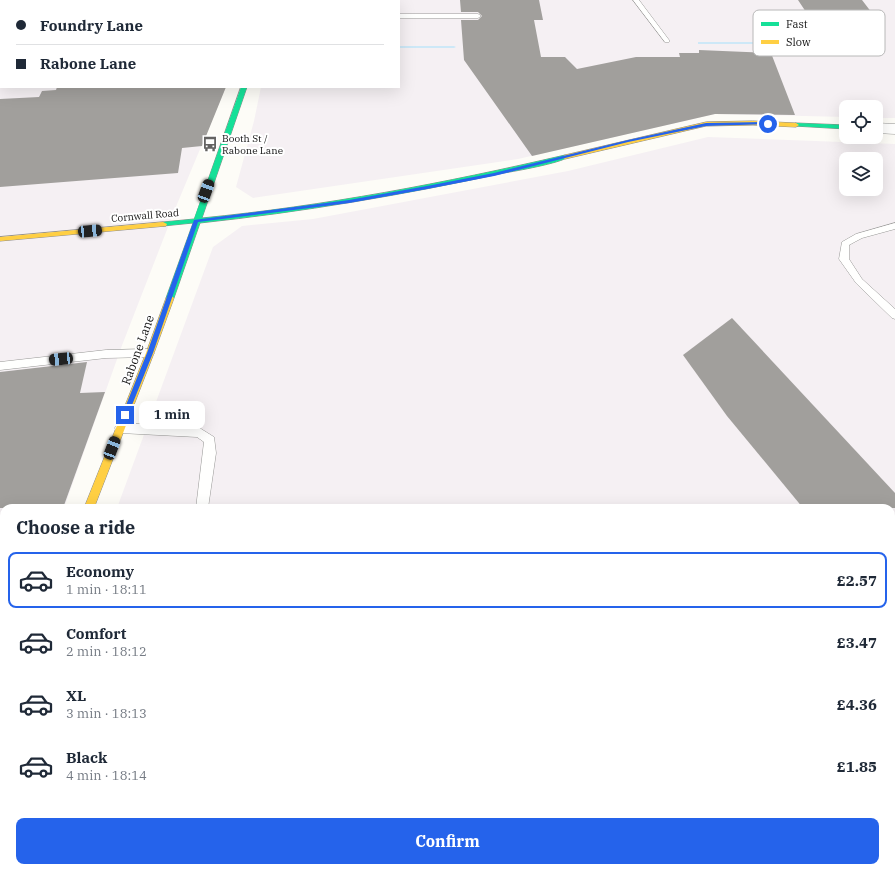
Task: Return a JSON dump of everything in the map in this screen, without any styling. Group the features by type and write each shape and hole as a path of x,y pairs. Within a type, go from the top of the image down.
{"street":[{"name":"Rabone Lane","path":"91,504 150,353 244,88"},
{"name":"Cornwall Road","path":"0,239 196,221 349,201 494,174 628,141 706,124 753,123 839,127"},
{"path":"883,128 895,129"}],"lane":[{"path":"636,0 667,41"},
{"path":"400,16 478,16"},
{"path":"895,226 859,236 845,244 844,259 859,281 895,315"},
{"path":"0,366 106,354 150,353"},
{"path":"120,428 198,432 210,440 210,453 203,504"}],"shaded area":[{"path":"400,0 895,0 895,118 883,118 883,100 839,100 839,117 715,114 518,159 253,198 236,187 254,121 261,88 400,88"},
{"path":"0,88 226,88 175,209 121,348 65,504 0,504"},
{"path":"708,137 839,142 839,144 895,144 895,504 118,504 213,247 242,226 313,219 568,171"}],"building":[{"path":"460,0 539,0 543,20 534,20 541,57 565,57 577,69 636,57 680,57 679,53 699,53 699,50 753,52 753,56 772,56 795,115 715,114 532,156 464,60 461,20 478,20 482,16 478,12 461,12"},
{"path":"798,0 862,0 870,10 805,10"},
{"path":"57,88 226,88 202,146 182,148 178,173 0,187 0,99 39,97 42,91 56,90"},
{"path":"732,318 895,493 895,504 800,504 727,416 683,355"},
{"path":"87,362 80,393 105,392 64,504 0,504 0,372"}],"waterway":[{"path":"700,43 753,43"},
{"path":"400,47 454,47"}],"traffic: fast":[{"path":"170,298 244,88"},
{"path":"796,125 839,127"},
{"path":"163,224 264,213 365,198 515,169 565,157"}],"traffic: slow":[{"path":"565,157 706,124 753,123 796,125"},
{"path":"0,239 163,224"},
{"path":"91,504 170,298"}],"place":[{"name":"Booth St / Rabone Lane","path":"210,144"}],"route":[{"path":"125,415 150,353 196,221 349,201 427,187 494,174 628,141 706,124 768,124"}]}
